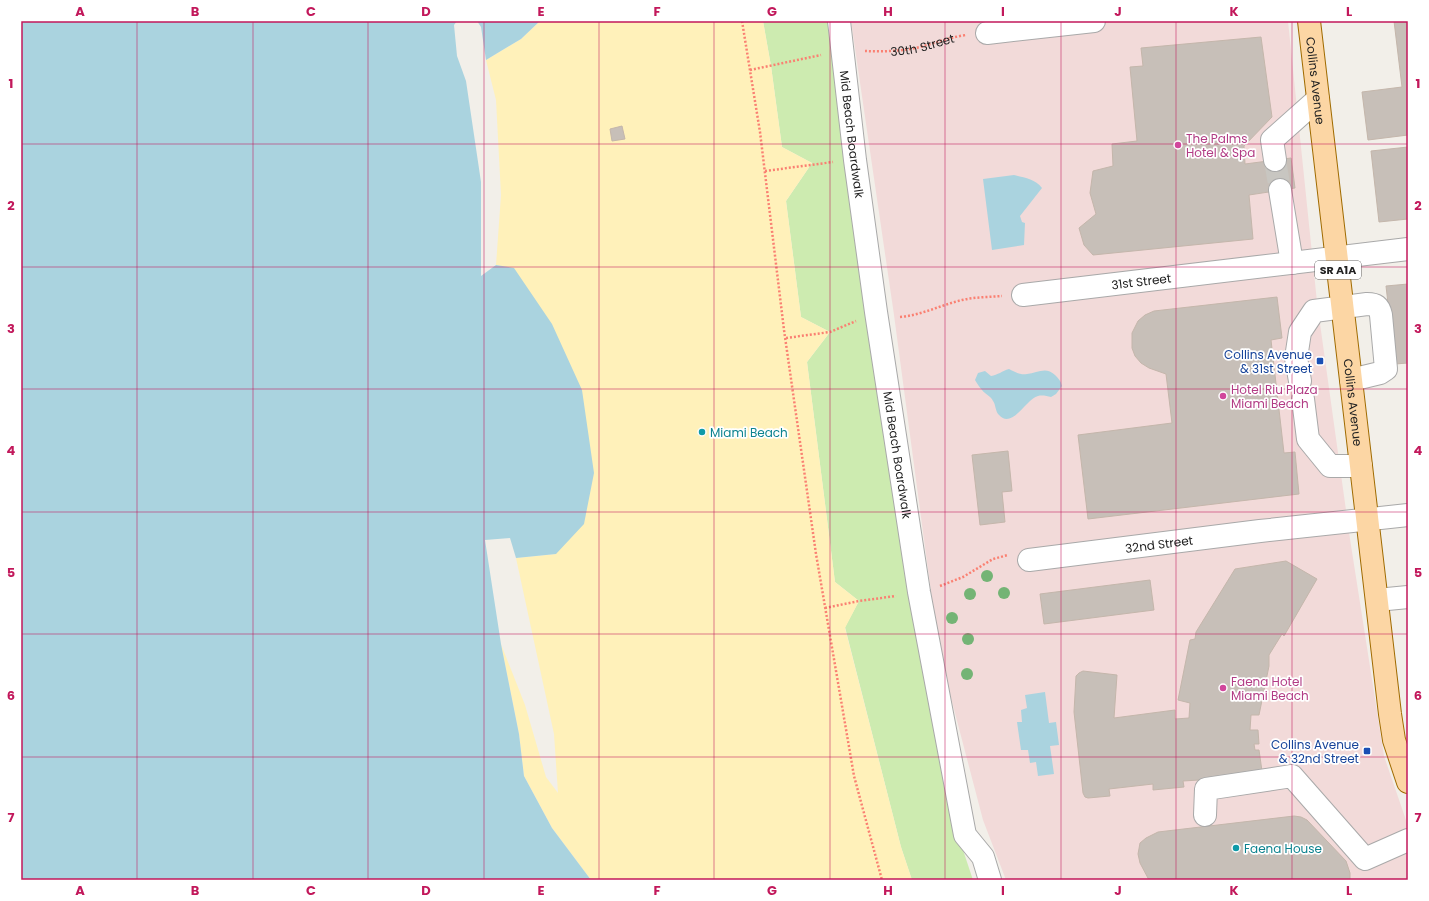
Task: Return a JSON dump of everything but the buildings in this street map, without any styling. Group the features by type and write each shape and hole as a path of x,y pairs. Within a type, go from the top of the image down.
{"main road":[{"name":"Collins Avenue","path":"1309,21 1394,740 1407,778"}],"street":[{"name":"Mid Beach Boardwalk","path":"839,21 855,160 876,312 919,592 965,835 983,857 990,880"},
{"path":"987,33 1094,21"},
{"path":"1275,160 1272,140 1318,99"},
{"path":"1280,190 1292,263"},
{"name":"31st Street","path":"1023,295 1408,249"},
{"path":"1351,380 1380,373 1386,369 1381,315 1378,306 1372,304 1342,306 1314,311 1300,332 1296,358 1308,439 1330,466 1361,466"},
{"name":"32nd Street","path":"1029,560 1408,515"},
{"path":"1377,600 1408,597"},
{"path":"1205,815 1206,789 1292,776 1365,859 1408,840"}],"path":[{"path":"742,21 765,170 786,338 816,554 854,776 882,880"},
{"name":"30th Street","path":"750,70 843,50 904,50 953,37 987,33"},
{"path":"765,170 812,163 855,160"},
{"path":"786,338 830,332 876,312 899,318 921,314 961,300 1023,295"},
{"path":"825,608 919,592 962,577 993,559 1003,556 1014,554 1029,560"}],"shaded area":[{"path":"851,21 1288,21 1317,302 1350,539 1384,756 1408,826 1408,880 1006,880 983,820 939,652 894,315"}],"green space":[{"path":"763,21 828,21 957,832 973,880 912,880 901,847 845,627 859,601 835,582 807,362 830,332 801,317 786,201 812,163 782,147 771,66"}],"sand":[{"name":"Miami Beach","path":"540,21 763,21 771,66 782,147 812,163 786,201 801,317 830,332 807,362 835,582 859,601 845,628 901,847 912,880 591,880 552,828 524,776 519,734 501,644 525,705 546,777 558,793 554,734 516,558 556,554 514,269 496,265 501,195 496,100 486,60 521,39"}],"water":[{"path":"21,21 457,21 454,25 457,56 466,81 481,182 481,276 496,265 514,268 552,324 582,390 594,473 584,524 556,554 516,558 510,538 485,540 501,644 519,734 524,776 552,828 591,880 21,880"},
{"path":"477,21 540,21 521,39 486,60 481,27"},
{"path":"1014,175 1033,181 1042,188 1020,216 1022,222 1025,223 1024,245 992,250 983,179"},
{"path":"1009,369 1024,374 1045,370 1052,372 1060,381 1062,386 1056,394 1051,397 1038,396 1033,398 1014,416 1009,419 1004,419 996,410 992,399 981,389 975,380 978,373 985,371 991,376"},
{"path":"1045,692 1049,723 1056,722 1059,745 1050,746 1054,774 1038,776 1036,762 1030,763 1028,750 1021,750 1017,722 1022,722 1021,710 1027,708 1025,695"}],"tunnel":[{"path":"1275,160 1280,190"}],"place":[{"name":"The Palms Hotel & Spa","path":"1178,145"},
{"name":"Collins Avenue & 31st Street","path":"1320,361"},
{"name":"Hotel Riu Plaza Miami Beach","path":"1223,396"},
{"name":"Miami Beach","path":"702,432"},
{"name":"Faena Hotel Miami Beach","path":"1223,688"},
{"name":"Collins Avenue & 32nd Street","path":"1367,751"},
{"name":"Faena House","path":"1236,848"}]}
